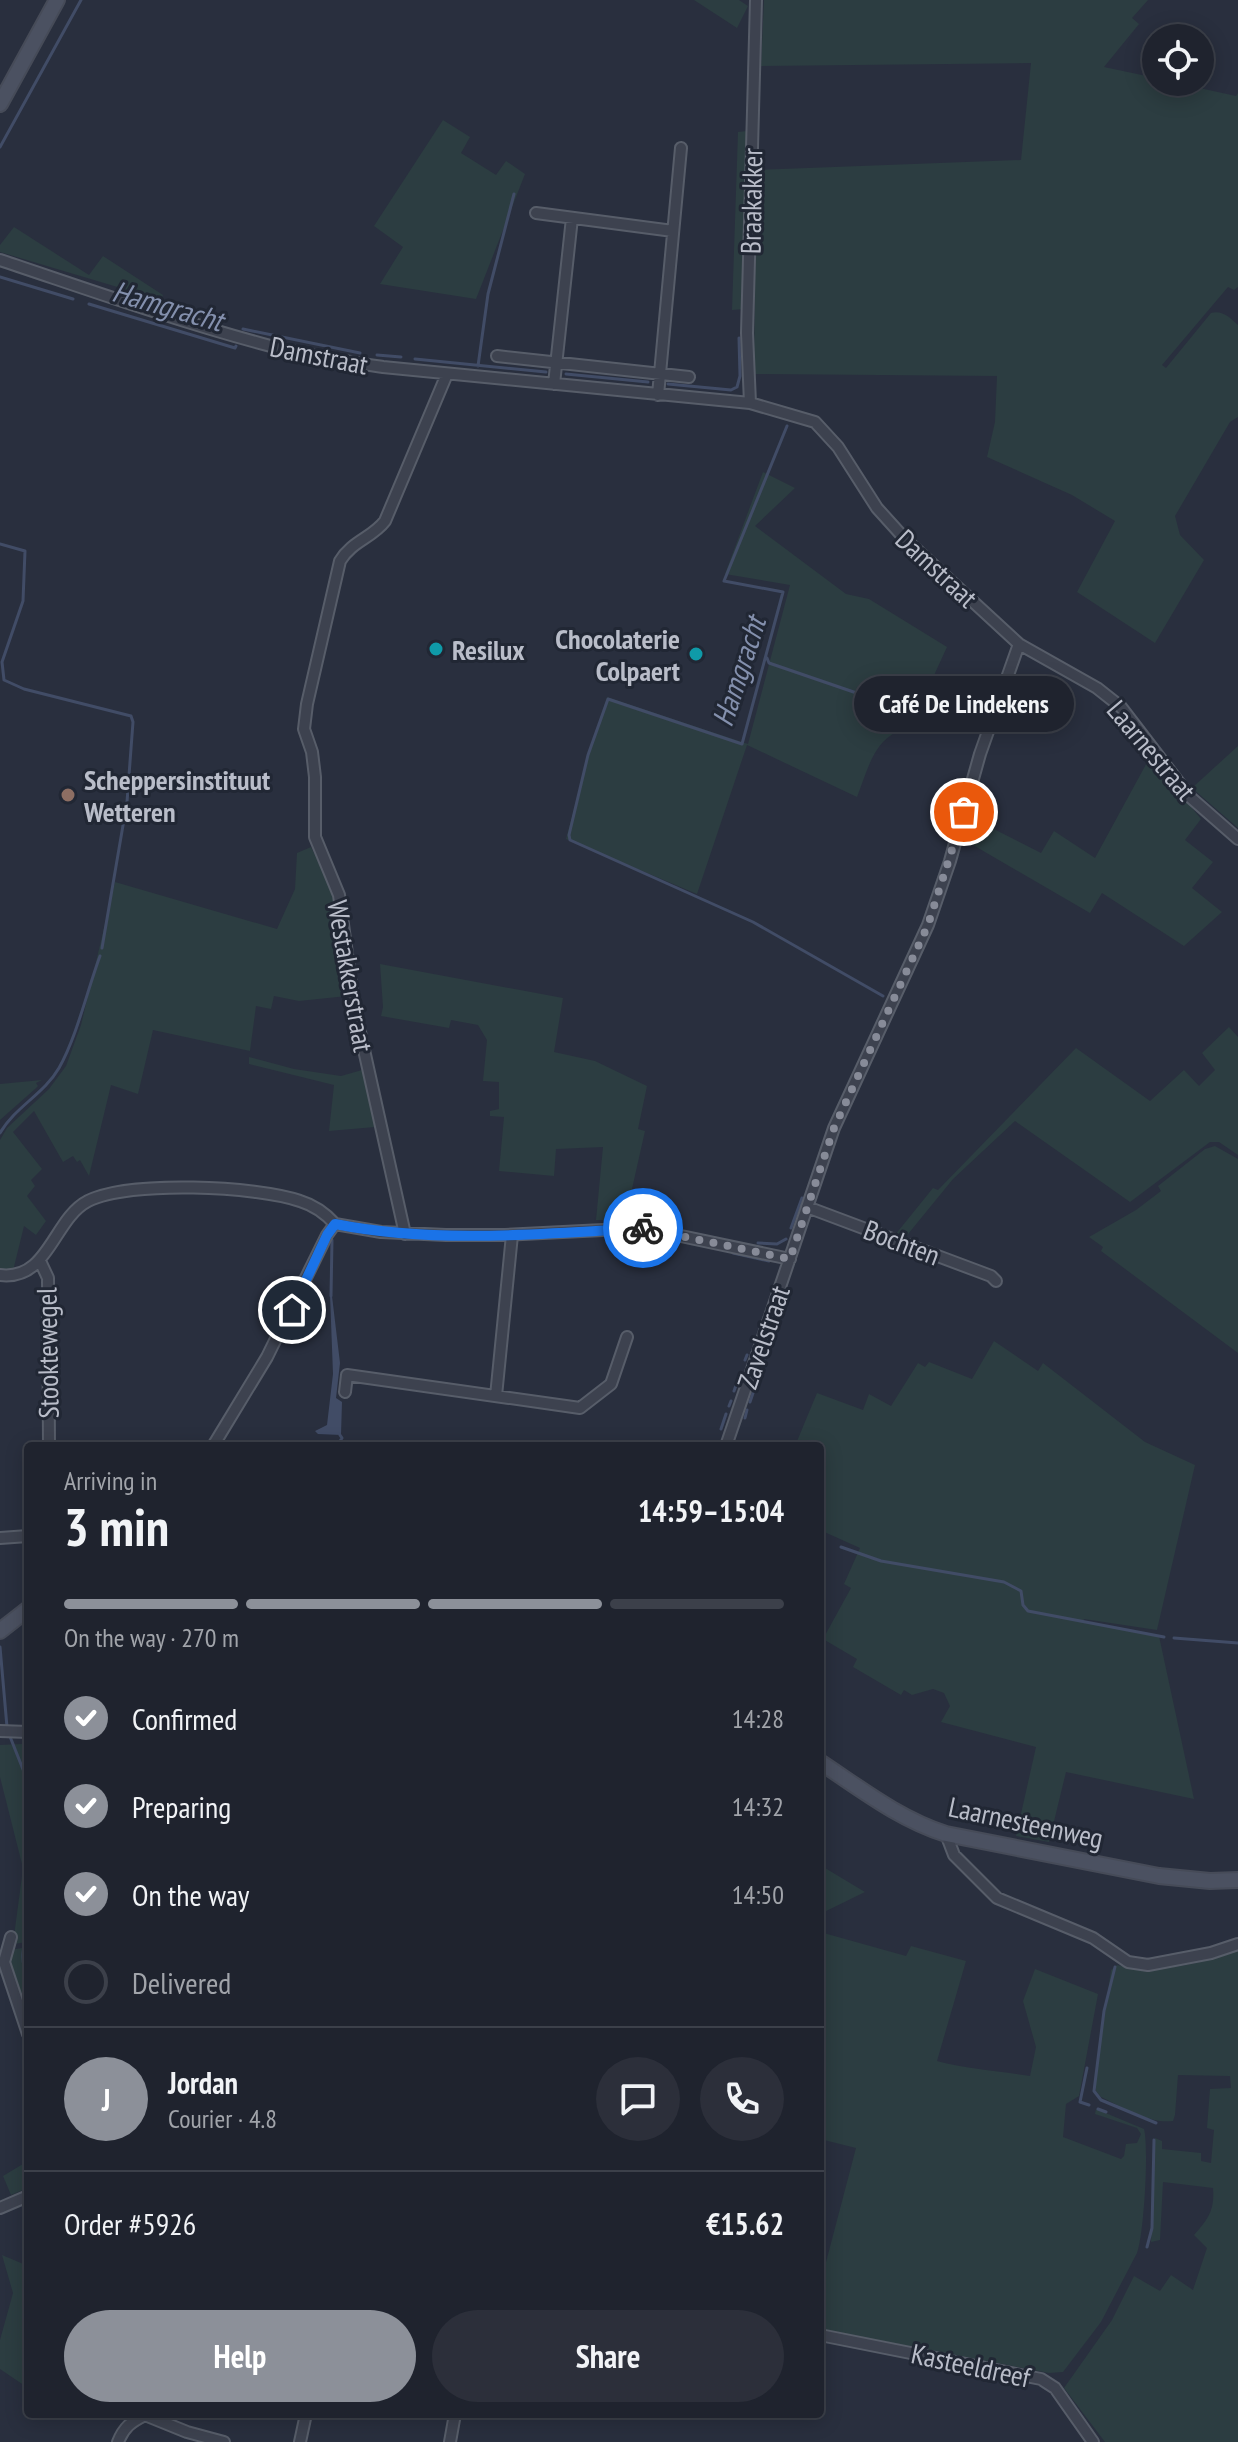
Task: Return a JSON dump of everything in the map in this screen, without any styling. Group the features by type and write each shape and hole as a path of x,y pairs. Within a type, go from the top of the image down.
{"street":[{"path":"0,104 57,0"},
{"name":"Braakakker","path":"750,403 747,333 756,0"},
{"path":"658,395 681,148"},
{"path":"536,213 673,231"},
{"path":"554,384 572,218"},
{"name":"Damstraat","path":"0,260 265,345 383,367 750,403 815,422 838,447 890,523 1019,644"},
{"path":"497,356 689,377"},
{"name":"Westakkerstraat","path":"405,1234 354,1005 339,895 315,837 315,777 312,752 304,729 340,561 347,549 380,528 385,521 447,374"},
{"name":"Laarnestraat","path":"1019,644 1097,688 1121,707 1190,797 1238,839"},
{"name":"Zavelstraat","path":"727,1442 834,1128 928,925 950,861 980,754 1019,644"},
{"path":"0,1275 27,1271 40,1261 74,1211 86,1202 98,1197 152,1189 198,1186 287,1197 304,1202 328,1216 335,1224 405,1234 512,1235 643,1228 790,1259"},
{"name":"Bochten","path":"807,1207 991,1276 996,1281"},
{"path":"215,1442 267,1357 335,1224"},
{"path":"496,1396 512,1235"},
{"name":"Stooktewegel","path":"40,1261 48,1278 49,1442"},
{"path":"345,1392 347,1375 580,1408 611,1384 627,1337"},
{"path":"0,1538 24,1536"},
{"path":"0,1631 24,1612"},
{"path":"1,1731 24,1732"},
{"name":"Laarnesteenweg","path":"824,1765 889,1808 946,1834 1159,1876 1210,1881 1238,1880"},
{"path":"946,1834 954,1855 997,1898 1093,1938 1128,1962 1148,1965 1211,1953 1238,1944"},
{"path":"11,1937 3,1974 24,2024"},
{"path":"0,2208 24,2198"},
{"name":"Kasteeldreef","path":"824,2336 1041,2379 1055,2388 1093,2442"},
{"path":"118,2442 123,2430 139,2418"},
{"path":"153,2418 187,2432 224,2442"},
{"path":"300,2442 305,2418"},
{"path":"450,2442 454,2418"}],"shaded area":[{"path":"694,0 739,0 748,6 737,28"},
{"path":"764,0 1148,0 1132,18 1139,24 1104,67 1142,75 1142,96 1214,96 1214,91 1236,96 1238,93 1238,287 1234,290 1228,287 1162,365 1166,368 1211,313 1229,317 1238,325 1238,417 1230,422 1175,516 1180,535 1204,560 1155,643 1077,592 1115,521 1072,495 987,457 995,422 997,376 754,374 756,170 1021,160 1031,63 761,66"},
{"path":"443,120 470,137 461,153 496,175 506,161 525,174 476,299 380,284 403,247 374,226"},
{"path":"747,131 744,309 732,310 738,132"},
{"path":"14,227 89,275 103,256 163,295 161,300 0,252 0,245"},
{"path":"763,472 795,488 755,526 846,594 869,599 947,647 907,734 896,732 881,744 871,760 857,797 747,745 697,894 566,839 607,697 748,744 790,585 725,574"},
{"path":"1238,746 1238,828 1192,788"},
{"path":"1150,757 1201,819 1185,840 1213,862 1192,888 1222,912 1184,946 1102,893 1090,913 961,838 968,816 1041,853 1054,831 1095,858"},
{"path":"311,847 335,896 347,996 299,1001 274,996 271,1009 256,1006 250,1051 153,1030 138,1094 111,1085 89,1176 80,1160 77,1162 73,1156 63,1162 34,1111 13,1132 42,1169 31,1180 35,1186 27,1196 46,1221 36,1235 24,1226 13,1271 0,1272 0,1140 7,1128 49,1089 66,1066 81,1025 115,882 277,929 295,889 297,853"},
{"path":"380,964 563,998 554,1052 595,1061 647,1086 638,1129 645,1131 625,1220 596,1220 603,1147 556,1149 554,1176 499,1171 504,1117 490,1116 490,1111 499,1109 499,1082 483,1081 487,1040 478,1025 451,1020 449,1028 381,1016"},
{"path":"1229,1027 1238,1037 1238,1155 1219,1142 1210,1142 1130,1202 1015,1121 953,1179 904,1239 895,1235 933,1188 938,1190 1076,1048 1150,1101 1184,1070 1199,1086 1215,1070 1202,1053"},
{"path":"249,1057 294,1069 341,1076 362,1070 375,1127 329,1131 334,1085 249,1064"},
{"path":"42,1080 36,1083 38,1086 0,1120 0,1084"},
{"path":"1215,1146 1238,1159 1238,1353 1101,1251 1103,1247 1089,1237 1136,1210 1161,1191 1158,1186 1205,1149"},
{"path":"994,1341 1038,1371 1043,1363 1145,1442 1195,1465 1157,1630 1084,1619 1083,1622 1159,1636 1194,1799 1066,1772 1049,1842 1016,1836 1036,1747 941,1722 950,1706 944,1693 933,1689 912,1695 904,1690 901,1695 853,1667 857,1659 824,1640 851,1588 844,1584 860,1548 824,1532 824,1442 797,1442 817,1393 863,1410 869,1394 891,1406 918,1363 925,1367 929,1362 972,1379"},
{"path":"22,1744 24,1749 24,1943 13,1944 23,1868 0,1777 0,1745"},
{"path":"824,1867 865,1892 824,1912"},
{"path":"824,1933 906,1956 911,1946 966,1961 937,2061 948,2064 1030,2076 1036,2047 1023,2001 1035,1969 1098,1994 1079,2096 1066,2104 1063,2137 1121,2159 1126,2144 1137,2143 1141,2134 1137,2128 1095,2114 1096,2109 1144,2129 1144,2211 1137,2253 1101,2322 1063,2372 1049,2373 824,2330 824,2270 856,2148 824,2140"},
{"path":"24,1948 24,2006 12,1973 10,1950"},
{"path":"1238,1950 1238,2442 1105,2442 1064,2388 1112,2320 1134,2276 1160,2291 1171,2275 1193,2290 1207,2248 1194,2235 1210,2214 1213,2188 1163,2182 1160,2240 1151,2242 1155,2138 1162,2141 1162,2149 1201,2153 1201,2161 1211,2163 1214,2130 1207,2128 1210,2089 1231,2088 1230,2076 1178,2075 1173,2121 1145,2117 1101,2097 1096,2091 1096,2072 1111,1970 1117,1965 1147,1969 1178,1966"},
{"path":"24,2163 24,2190 11,2195 3,2176"},
{"path":"2,2255 24,2264 24,2385 0,2369 0,2340 13,2293"}],"water":[{"path":"330,1295 340,1363 336,1398 342,1402 341,1435 318,1434 315,1431 327,1425 333,1374"}],"waterway":[{"path":"0,147 81,0"},
{"path":"478,366 488,294 514,194"},
{"name":"Hamgracht","path":"0,277 73,299"},
{"name":"Hamgracht","path":"89,304 236,346"},
{"name":"Hamgracht","path":"243,329 360,353"},
{"name":"Hamgracht","path":"668,384 731,390 737,387 740,376 739,338"},
{"name":"Hamgracht","path":"377,355 401,357"},
{"name":"Hamgracht","path":"415,359 546,372"},
{"name":"Hamgracht","path":"566,374 648,382"},
{"name":"Hamgracht","path":"787,426 724,581 783,592 742,744 608,699 588,755 569,835 570,840 753,922 883,996"},
{"path":"0,544 25,551 23,601 2,662 4,680 24,689 131,716 133,722 127,802 102,948"},
{"path":"767,658 769,663 912,712"},
{"path":"0,1133 59,1068 100,956"},
{"path":"791,1228 802,1198"},
{"path":"758,1243 777,1244 786,1239"},
{"path":"331,1296 332,1240"},
{"path":"733,1253 769,1261"},
{"path":"763,1363 767,1350"},
{"path":"745,1360 747,1355"},
{"path":"760,1373 761,1367"},
{"path":"734,1391 740,1374"},
{"path":"750,1402 757,1381"},
{"path":"729,1406 731,1401"},
{"path":"745,1418 747,1410"},
{"path":"721,1429 726,1414"},
{"path":"340,1435 340,1442"},
{"path":"841,1547 881,1561 1004,1582 1021,1591 1023,1605 1028,1611 1164,1637"},
{"path":"1174,1638 1238,1643"},
{"path":"0,1647 7,1727"},
{"path":"9,1734 24,1772"},
{"path":"24,1946 24,1965"},
{"path":"1115,1967 1104,2011 1094,2091 1101,2100 1156,2123"},
{"path":"1087,2068 1080,2102 1089,2105"},
{"path":"1098,2109 1106,2112"},
{"path":"1147,2247 1152,2228 1154,2140"}],"way so far":[{"path":"643,1228 790,1259 834,1128 920,946 964,812"}],"place":[{"name":"Resilux","path":"436,649"},
{"name":"Chocolaterie Colpaert","path":"696,654"},
{"name":"Scheppersinstituut Wetteren","path":"68,795"},
{"name":"Café De Lindekens","path":"964,812"}],"route":[{"path":"292,1310 335,1224 381,1232 446,1235 643,1228"}]}
